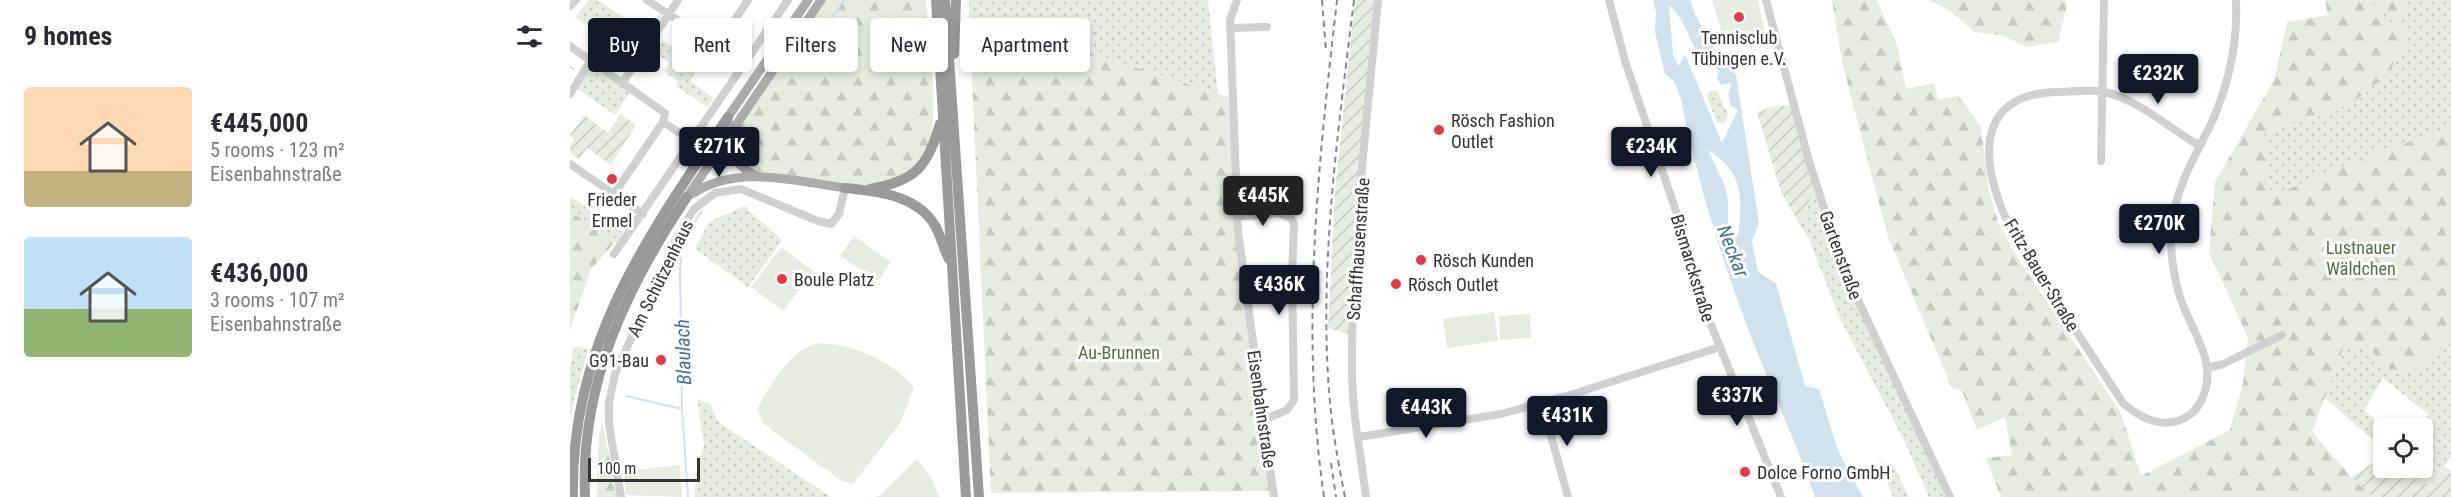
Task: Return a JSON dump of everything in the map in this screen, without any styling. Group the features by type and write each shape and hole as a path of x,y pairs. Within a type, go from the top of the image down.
{"highway":[{"path":"936,0 966,497"},
{"path":"945,0 979,497"},
{"path":"950,63 956,50 956,0"},
{"path":"867,190 892,185 920,168 929,155 943,115"},
{"path":"573,497 574,448 579,407 594,348 609,310 643,244 728,117"},
{"path":"845,188 867,190 901,199 922,210 937,230 952,265"},
{"path":"585,497 587,429 605,353 636,281 687,197"}],"main road":[{"path":"757,176 738,163 728,136 728,117 808,0"},
{"path":"687,197 821,0"},
{"path":"687,197 718,181 757,176 845,188"}],"street":[{"path":"570,6 576,0"},
{"path":"647,0 674,18"},
{"path":"623,82 678,0"},
{"path":"736,18 748,0"},
{"path":"752,52 788,0"},
{"name":"Schaffhausenstraße","path":"1366,497 1354,408 1352,335 1378,0"},
{"name":"Bismarckstraße","path":"1609,0 1625,61 1678,217 1704,310 1781,497"},
{"name":"Gartenstraße","path":"1766,0 1809,161 1837,249 1866,320 1950,497"},
{"path":"2101,161 2104,0"},
{"path":"2236,0 2238,29 2231,68 2217,110 2180,190 2174,213 2171,250 2180,297 2203,349 2207,368 2223,364 2282,336"},
{"name":"Eisenbahnstraße","path":"1234,2 1230,28 1237,217 1274,497"},
{"path":"1230,28 1267,27"},
{"path":"570,45 588,58"},
{"path":"570,94 573,84 588,64"},
{"path":"608,72 664,110 663,122 614,194"},
{"path":"614,254 739,72"},
{"name":"Fritz-Bauer-Straße","path":"2200,146 2134,106 2103,92 2029,94 2014,101 2001,113 1991,130 1988,147 2008,225 2123,402 2135,413 2161,423 2187,416 2194,412 2204,395 2208,378 2207,368"},
{"path":"663,122 692,141"},
{"path":"570,164 643,214"},
{"name":"Am Schützenhaus","path":"621,497 609,424 612,382 621,357 677,237 694,209 715,193 741,189 818,221 831,224 839,214 845,188"},
{"path":"1237,217 1279,213 1291,218 1294,224 1292,273 1294,400 1287,410 1263,420"},
{"path":"1359,437 1501,414 1720,347"},
{"path":"1542,403 1568,497"}],"green space":[{"path":"589,0 598,0 624,18 588,18 588,26 575,17"},
{"path":"821,0 926,0 928,18 870,18 870,72 932,72 931,134 927,154 920,168 867,190 768,178 741,166 728,136 772,72 858,72 858,18 809,18"},
{"path":"969,0 1208,0 1218,94 1090,53 1090,18 981,18 969,14"},
{"path":"1355,0 1378,0 1352,335 1328,328 1335,192"},
{"name":"Tennisclub Tübingen e.V.","path":"1712,0 1758,0 1765,35 1725,44"},
{"name":"Lustnauer Wäldchen","path":"1832,0 1877,0 1897,45 1906,89 1934,83 1938,99 1959,96 1981,127 1988,186 1998,222 2017,257 2121,413 2141,476 2230,430 2243,383 2248,338 2209,252 2215,182 2274,80 2287,22 2328,15 2325,0 2408,0 2401,15 2391,18 2378,10 2375,2 2365,7 2411,35 2387,75 2345,108 2264,133 2271,196 2385,150 2451,128 2451,341 2413,372 2390,369 2371,351 2344,345 2312,432 2351,477 2373,497 2001,497 1986,458 2012,455 2005,417 1977,430 1962,391 1952,388 1888,237 1842,62"},
{"path":"1929,0 2065,0 2067,5 2058,42 2028,47 2001,35 1974,32 1951,11"},
{"path":"2408,0 2451,0 2451,128 2385,150 2271,197 2264,133 2345,108 2411,35 2364,7 2375,1 2401,15"},
{"name":"Au-Brunnen","path":"969,14 982,18 969,18"},
{"path":"663,40 672,47 672,72 696,72 690,81 714,98 708,107 676,86 678,81 664,72 670,63 660,56 660,44"},
{"name":"Au-Brunnen","path":"1090,53 1232,98 1238,231 1274,491 991,493 972,72 1090,72"},
{"path":"588,66 588,72 608,72 632,89 615,115 576,88"},
{"path":"1710,90 1717,91 1728,114 1724,123 1717,123 1707,97"},
{"path":"1794,105 1818,187 1812,195 1800,225 1781,192 1757,112 1772,107"},
{"path":"621,114 636,125 611,165 587,148 579,159 571,154 570,146 574,140 570,135 584,115 608,133"},
{"path":"1818,187 1837,249 1950,497 1929,497 1902,436 1840,319 1809,239 1800,225 1812,195"},
{"path":"570,196 628,236 621,246 570,212"},
{"path":"745,206 782,241 748,287 695,249 709,222"},
{"path":"570,212 616,241 591,269 570,330"},
{"path":"854,236 891,262 878,281 840,256"},
{"name":"Boule Platz","path":"781,247 813,271 783,311 751,287"},
{"path":"1494,312 1498,341 1447,348 1443,319"},
{"path":"1530,314 1531,338 1500,340 1499,316"},
{"path":"2451,341 2451,457 2430,486 2420,478 2433,478 2433,418 2426,418 2429,415 2383,378 2364,410 2374,418 2373,440 2324,397 2344,344 2371,351 2390,369 2413,371"},
{"path":"820,343 846,347 872,356 896,370 914,388 900,423 853,484 840,480 763,423 757,409 782,369 799,352"},
{"path":"574,346 588,349 570,416 570,369"},
{"path":"697,399 710,404 718,422 831,497 695,497 695,478 704,444"},
{"path":"602,420 617,497 597,497 598,450"},
{"path":"917,459 933,481 939,497 873,497 879,496"},
{"path":"1878,461 1894,466 1909,497 1893,497"},
{"path":"2373,463 2373,478 2420,478 2430,486 2444,467 2451,471 2451,497 2373,497 2351,477"},
{"path":"680,465 682,497 626,495 624,471"}],"water":[{"name":"Neckar","path":"1653,0 1690,0 1709,40 1736,75 1759,223 1752,241 1758,272 1776,283 1805,386 1819,389 1838,451 1863,497 1815,497 1750,334 1723,258 1707,206 1681,99 1674,81 1665,74 1655,32 1656,12","holes":["1669,6 1679,16 1703,65 1709,62 1709,66 1719,70 1717,79 1721,85 1731,83 1728,95 1731,106 1738,110 1722,143 1685,54 1679,66 1673,55","1708,150 1728,167 1738,186 1740,197 1738,235 1732,233 1728,225 1728,201 1725,186"]}],"waterway":[{"path":"832,18 844,0"},
{"path":"570,67 574,69"},
{"name":"Blaulach","path":"688,497 682,409 681,251 689,230 702,211"},
{"path":"626,396 682,409"}],"railway":[{"path":"1322,0 1326,50"},
{"path":"1324,497 1313,373 1314,248 1337,0"},
{"path":"1345,497 1330,403 1326,302 1336,150 1354,0"},
{"path":"1331,463 1336,497"}],"place":[{"name":"Tennisclub Tübingen e.V.","path":"1739,17"},
{"name":"Rösch Fashion Outlet","path":"1439,130"},
{"name":"Frieder Ermel","path":"612,179"},
{"name":"Rösch Kunden","path":"1421,260"},
{"name":"Boule Platz","path":"782,279"},
{"name":"Rösch Outlet","path":"1396,284"},
{"name":"G91-Bau","path":"661,360"},
{"name":"Dolce Forno GmbH","path":"1745,472"}]}
